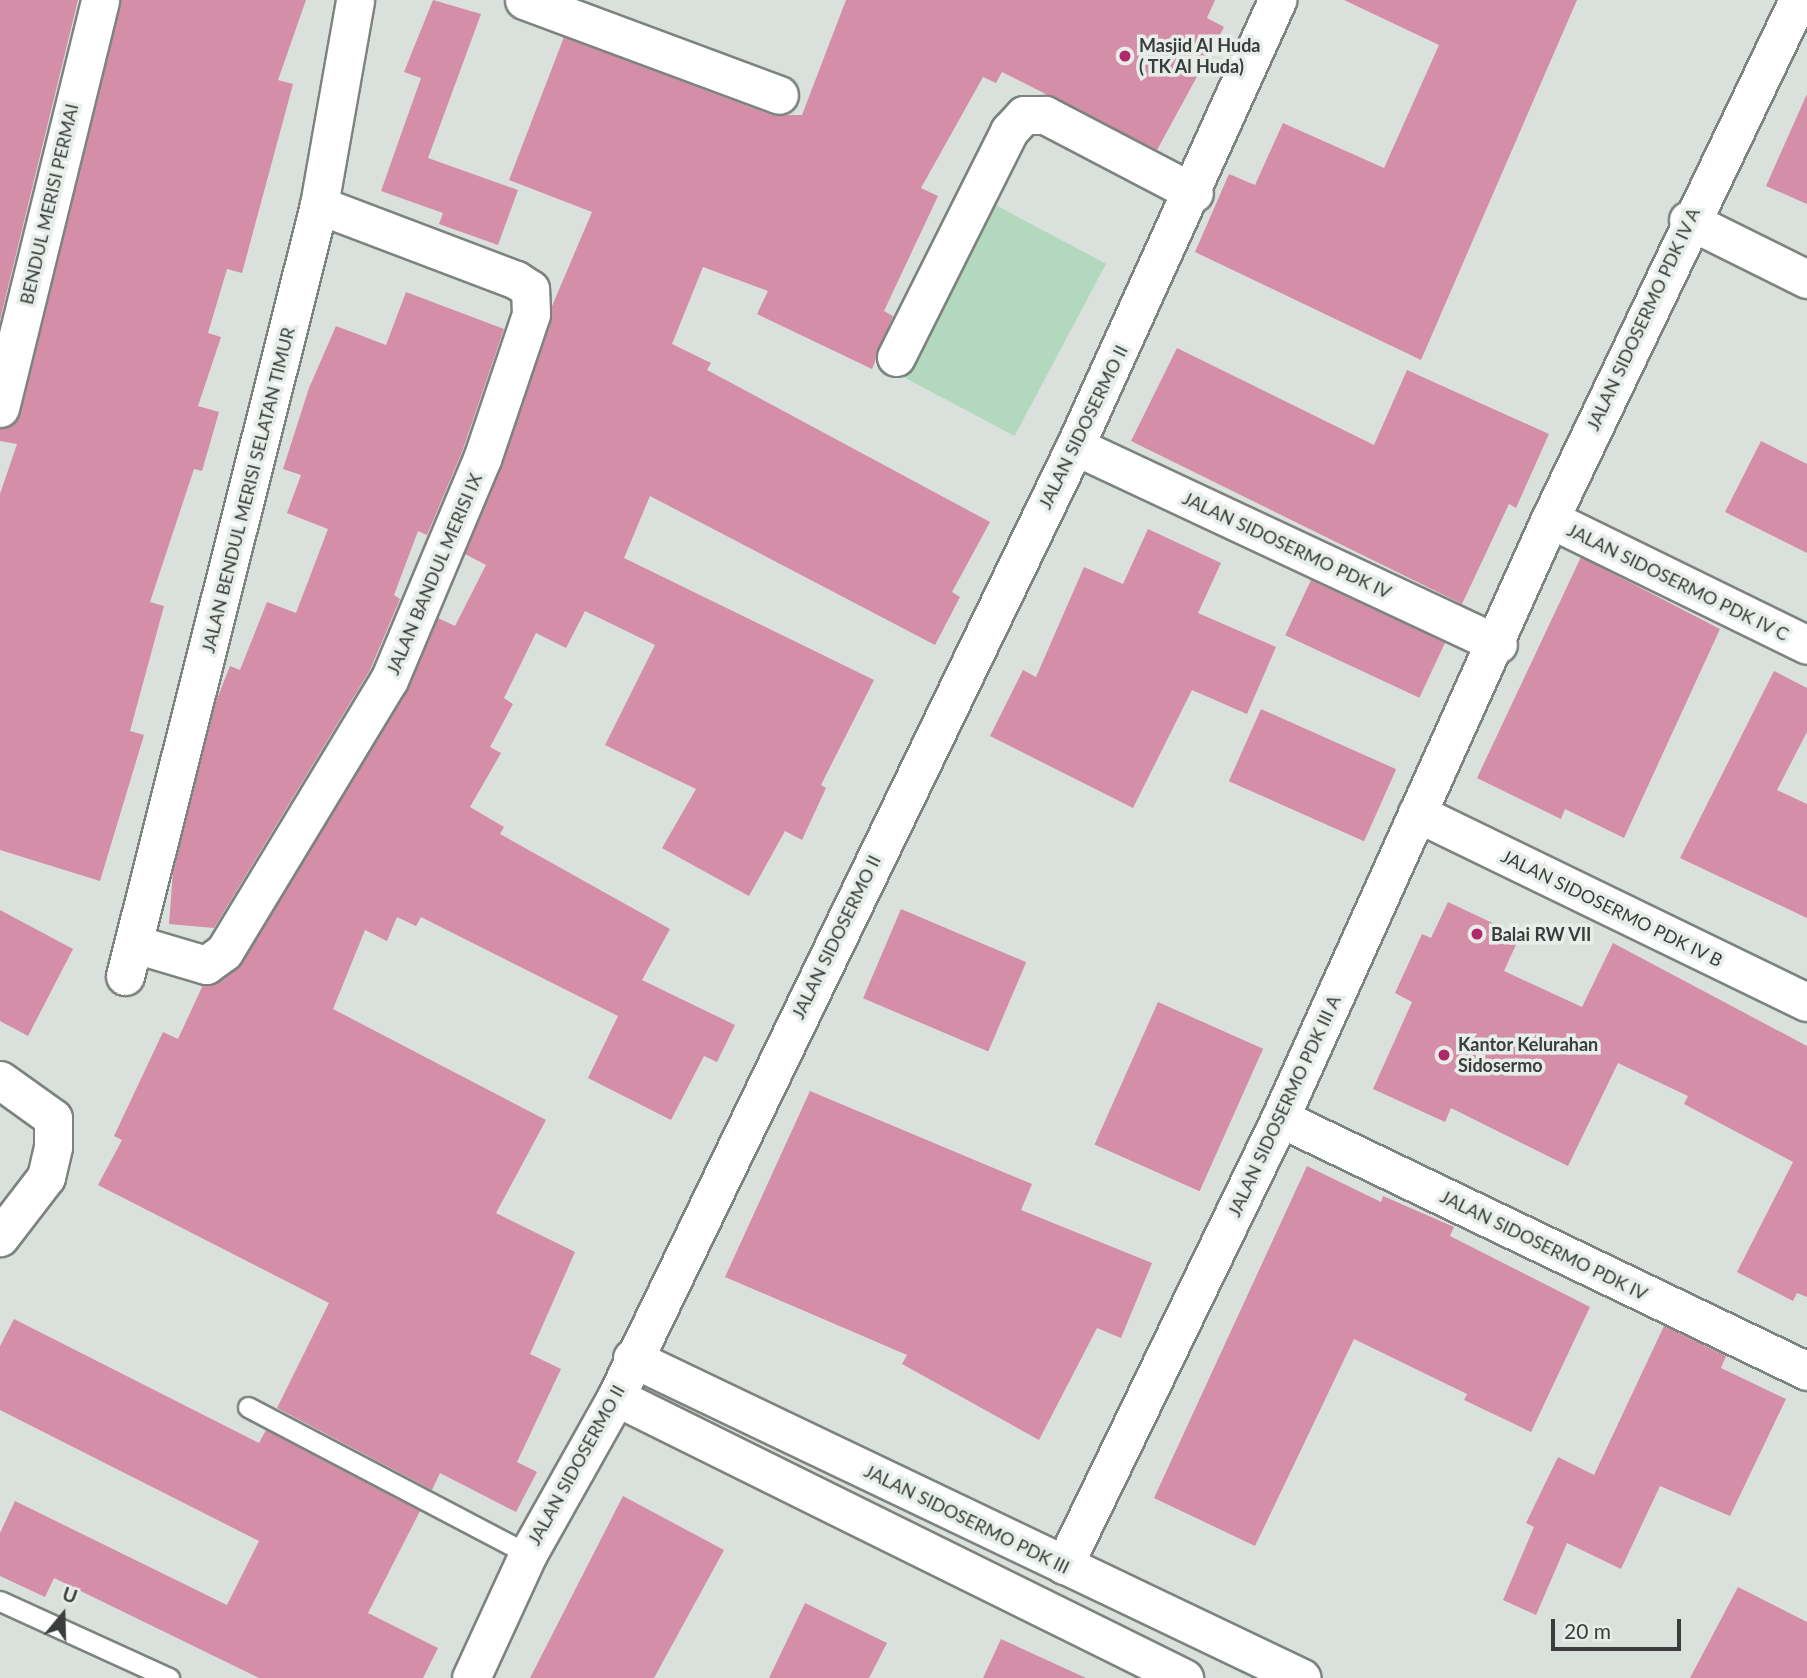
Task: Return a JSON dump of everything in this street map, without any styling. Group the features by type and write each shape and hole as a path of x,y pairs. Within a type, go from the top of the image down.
{"street":[{"name":"BENDUL MERISI PERMAI","path":"0,408 100,0"},
{"name":"JALAN BENDUL MERISI SELATAN TIMUR","path":"151,958 319,205 355,0"},
{"path":"524,0 613,14 779,95"},
{"name":"JALAN SIDOSERMO II","path":"471,1678 528,1554 616,1397 632,1358 1075,446 1194,193 1277,0"},
{"name":"JALAN SIDOSERMO PDK IV A","path":"1498,643 1550,519 1688,220 1798,0"},
{"path":"896,357 1009,131 1024,115 1045,115 1194,193"},
{"name":"JALAN BANDUL MERISI IX","path":"151,958 206,965 219,959 389,680 482,460 533,303 530,289 516,280 319,205"},
{"path":"1688,220 1807,279"},
{"name":"JALAN SIDOSERMO PDK IV","path":"1075,446 1498,643"},
{"name":"JALAN SIDOSERMO PDK IV C","path":"1550,519 1807,645"},
{"name":"JALAN SIDOSERMO PDK III A","path":"1013,1598 1051,1559 1280,1118 1417,813 1498,643"},
{"name":"JALAN SIDOSERMO PDK IV B","path":"1417,813 1807,1003"},
{"path":"0,1080 53,1118 46,1177 0,1237"},
{"name":"JALAN SIDOSERMO PDK IV","path":"1280,1118 1807,1371"},
{"name":"JALAN SIDOSERMO PDK III","path":"632,1358 1051,1559 1249,1666 1302,1678"},
{"path":"616,1397 1013,1598 1184,1678"}],"lane":[{"path":"248,1408 528,1554"},
{"path":"0,1601 169,1678"}],"green space":[{"path":"986,200 1106,264 1015,436 894,372"}],"building":[{"path":"0,0 78,0 0,320"},
{"path":"120,0 306,0 278,80 293,84 242,273 227,269 208,333 221,337 198,406 219,412 202,471 194,469 150,602 164,606 130,731 144,735 100,881 0,850 0,494 17,444 0,441 0,428 15,423 20,413"},
{"path":"433,0 481,14 428,158 518,190 498,245 439,224 443,213 381,191 421,78 404,72"},
{"path":"846,0 1215,0 1207,18 1224,27 1157,150 1002,72 996,83 983,77 921,188 938,196 884,311 893,316 872,369 757,314 768,291 703,267 672,344 711,363 707,370 990,522 952,592 960,597 935,645 650,496 624,558 874,680 821,785 826,788 802,840 785,831 749,896 662,848 696,789 605,745 655,645 585,611 566,648 536,633 504,698 513,704 490,747 501,753 470,807 504,827 500,834 670,929 642,980 735,1025 717,1062 704,1056 671,1120 588,1078 618,1016 421,917 416,926 397,917 387,941 365,930 333,1009 546,1120 496,1213 575,1252 530,1354 561,1369 517,1462 537,1472 516,1512 440,1473 432,1490 277,1408 329,1303 98,1185 122,1140 114,1136 163,1032 178,1039 203,985 218,982 242,963 407,691 438,618 455,626 486,565 465,554 502,466 552,306 592,212 509,180 564,37 772,115 802,115"},
{"path":"1344,0 1577,0 1421,360 1195,252 1229,174 1255,185 1283,123 1384,168 1439,45"},
{"path":"1807,94 1807,204 1766,186"},
{"path":"406,292 504,329 462,452 427,535 418,531 394,595 400,599 370,670 214,928 169,924 173,872 215,704 230,666 240,670 267,602 296,613 328,529 287,513 301,475 283,469 309,388 336,326 386,345"},
{"path":"1177,348 1374,445 1407,370 1549,434 1516,508 1509,504 1462,604 1131,441"},
{"path":"1761,441 1807,464 1807,553 1725,512"},
{"path":"1148,529 1221,563 1198,613 1276,647 1247,714 1192,690 1133,808 990,736 1023,670 1036,677 1084,567 1123,584"},
{"path":"1581,557 1720,629 1624,838 1565,809 1561,819 1477,778"},
{"path":"1311,580 1445,643 1419,698 1285,635"},
{"path":"1774,671 1807,688 1807,732 1777,790 1807,804 1807,918 1680,858"},
{"path":"1261,709 1396,769 1364,841 1229,781"},
{"path":"1448,902 1520,936 1504,971 1582,1007 1613,943 1807,1046 1807,1297 1797,1293 1793,1301 1737,1272 1793,1162 1684,1104 1688,1096 1618,1063 1568,1166 1451,1108 1445,1122 1373,1089 1412,1002 1395,993 1422,934 1431,938"},
{"path":"901,909 1026,962 988,1051 863,998"},
{"path":"0,910 73,949 28,1036 0,1021"},
{"path":"1158,1002 1263,1049 1200,1191 1095,1145"},
{"path":"810,1091 1032,1184 1021,1210 1152,1263 1121,1338 1097,1328 1039,1440 902,1364 907,1355 725,1277"},
{"path":"1307,1166 1381,1202 1383,1196 1454,1227 1450,1236 1590,1307 1531,1432 1464,1400 1467,1394 1354,1339 1255,1546 1154,1498"},
{"path":"14,1319 259,1443 266,1430 420,1511 368,1613 438,1648 423,1678 259,1678 54,1578 45,1597 0,1576 0,1533 15,1501 227,1605 259,1541 0,1410 0,1346"},
{"path":"1664,1326 1726,1356 1721,1368 1786,1399 1730,1516 1660,1486 1621,1569 1567,1543 1536,1615 1503,1600 1534,1527 1526,1523 1558,1457 1594,1475"},
{"path":"623,1496 724,1550 654,1678 530,1678"},
{"path":"1738,1587 1807,1622 1807,1678 1690,1678"},
{"path":"805,1603 887,1643 869,1678 769,1678"},
{"path":"1001,1639 1086,1678 983,1678"}],"place":[{"name":"Masjid Al Huda ( TK Al Huda)","path":"1125,56"},
{"name":"Balai RW VII","path":"1477,934"},
{"name":"Kantor Kelurahan Sidosermo","path":"1444,1055"}]}
